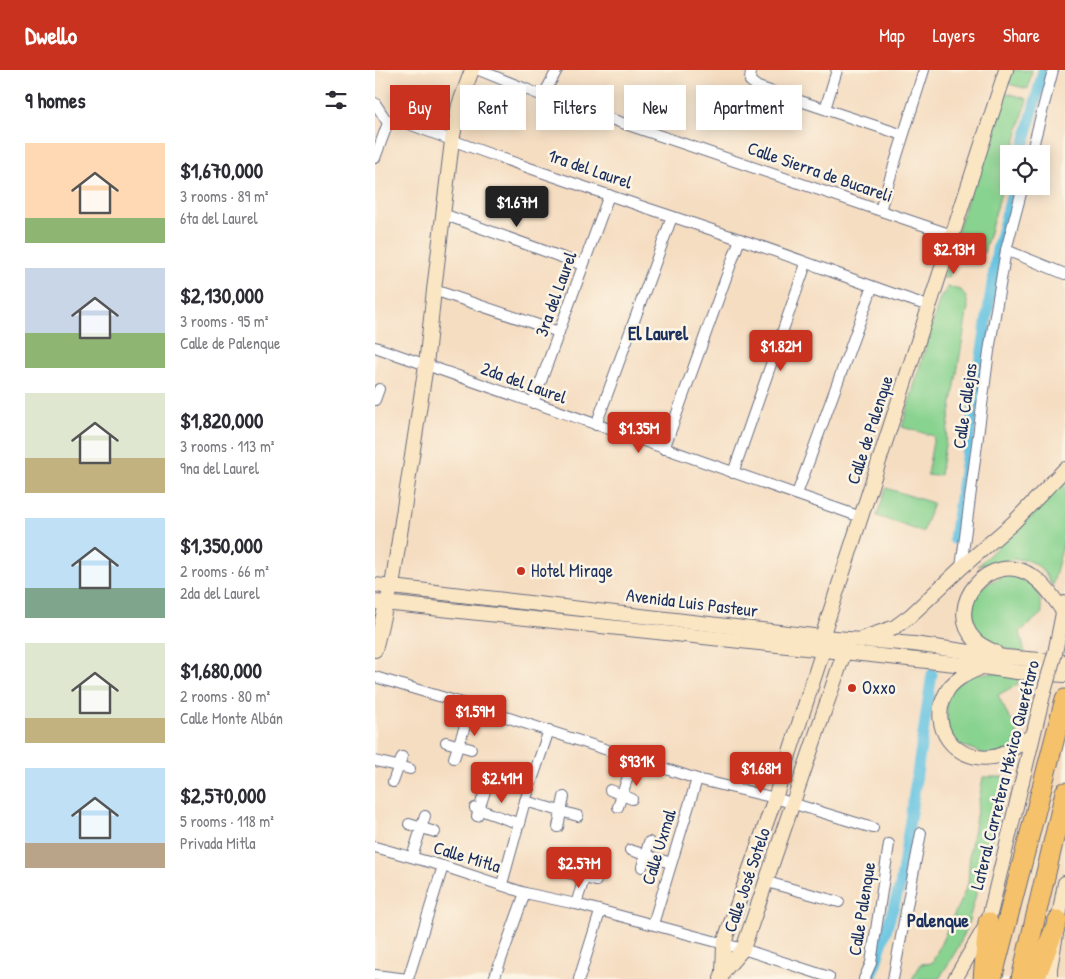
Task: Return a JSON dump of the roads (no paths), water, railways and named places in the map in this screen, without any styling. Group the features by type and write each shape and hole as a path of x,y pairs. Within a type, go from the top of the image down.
{"highway":[{"path":"992,979 1065,700"},
{"path":"1021,979 1065,792"},
{"path":"1035,979 1058,920"},
{"path":"983,979 987,922"}],"main road":[{"path":"375,650 380,603 392,586 426,365 433,290 452,141 459,105 472,70"},
{"name":"Calle de Palenque","path":"823,644 861,517 1006,70"},
{"path":"860,640 895,627 910,616 1013,523 1065,469"},
{"path":"1060,658 1005,657 983,647 968,630 965,618 966,605 970,592 987,574 1011,568 1032,576 1064,607"},
{"name":"Avenida Luis Pasteur","path":"375,585 823,644 844,653 1017,672 1065,675"},
{"name":"Avenida Luis Pasteur","path":"380,603 823,644 860,640 914,644 1005,657"},
{"name":"Lateral Carretera México Querétaro","path":"955,979 987,922 1033,735 1043,699 1060,658 1064,607"},
{"name":"Calle José Sotelo","path":"722,976 724,945 775,798 823,644"},
{"name":"Calle José Sotelo","path":"722,976 743,949 844,653"},
{"path":"983,667 955,682 946,692 941,704 941,716 942,728 948,740 957,750 968,755 992,757 1003,754 1033,735"},
{"path":"1050,979 1050,968 1065,882"}],"street":[{"name":"Calle Sierra de Bucareli","path":"479,70 536,93"},
{"path":"549,85 557,70"},
{"path":"751,70 750,81 758,87 903,135"},
{"path":"825,109 837,70"},
{"path":"880,210 923,70"},
{"path":"1033,145 1053,70"},
{"path":"375,103 388,123 375,158"},
{"name":"1ra del Laurel","path":"388,123 396,119 452,141 741,239 872,288 929,306"},
{"name":"Calle Sierra de Bucareli","path":"614,120 952,234"},
{"name":"3ra del Laurel","path":"533,403 609,195"},
{"name":"Calle Callejas","path":"961,568 986,374 1006,250 1021,195"},
{"path":"443,214 583,266"},
{"path":"596,425 672,217"},
{"path":"664,449 741,239"},
{"path":"1006,250 1065,274"},
{"path":"733,473 806,264"},
{"path":"797,494 872,288"},
{"path":"433,290 559,332"},
{"name":"2da del Laurel","path":"375,348 861,517"},
{"path":"375,400 379,389"},
{"path":"375,677 549,730 697,779 775,798 873,828"},
{"path":"454,758 472,706"},
{"path":"502,884 525,801 549,730"},
{"path":"446,742 471,749"},
{"path":"618,807 634,758"},
{"path":"375,761 400,762 410,769"},
{"path":"393,782 400,762"},
{"name":"Calle Uxmal","path":"653,924 697,779"},
{"path":"486,788 478,811 520,824"},
{"path":"609,790 632,799"},
{"path":"558,827 564,797"},
{"path":"525,801 578,816"},
{"path":"412,857 425,816"},
{"path":"409,824 435,832"},
{"path":"893,979 921,833"},
{"path":"642,867 649,842"},
{"name":"Calle Palenque","path":"864,979 871,963 889,844"},
{"name":"Calle Mitla","path":"375,847 502,884 525,893 653,924 743,949 829,977"},
{"path":"630,850 671,863"},
{"path":"575,904 589,863"},
{"path":"375,975 408,979 443,866"},
{"path":"569,873 596,881"},
{"path":"767,882 839,902"},
{"path":"494,979 525,893"},
{"path":"579,979 600,912"}],"waterway":[{"path":"1024,145 1043,70"},
{"path":"954,539 997,250 1012,195"},
{"path":"871,979 900,886 932,674"}],"place":[{"name":"Hotel Mirage","path":"521,571"},
{"name":"Oxxo","path":"852,688"}],"district":[{"name":"El Laurel","path":"658,333"},
{"name":"Palenque","path":"938,920"}]}
